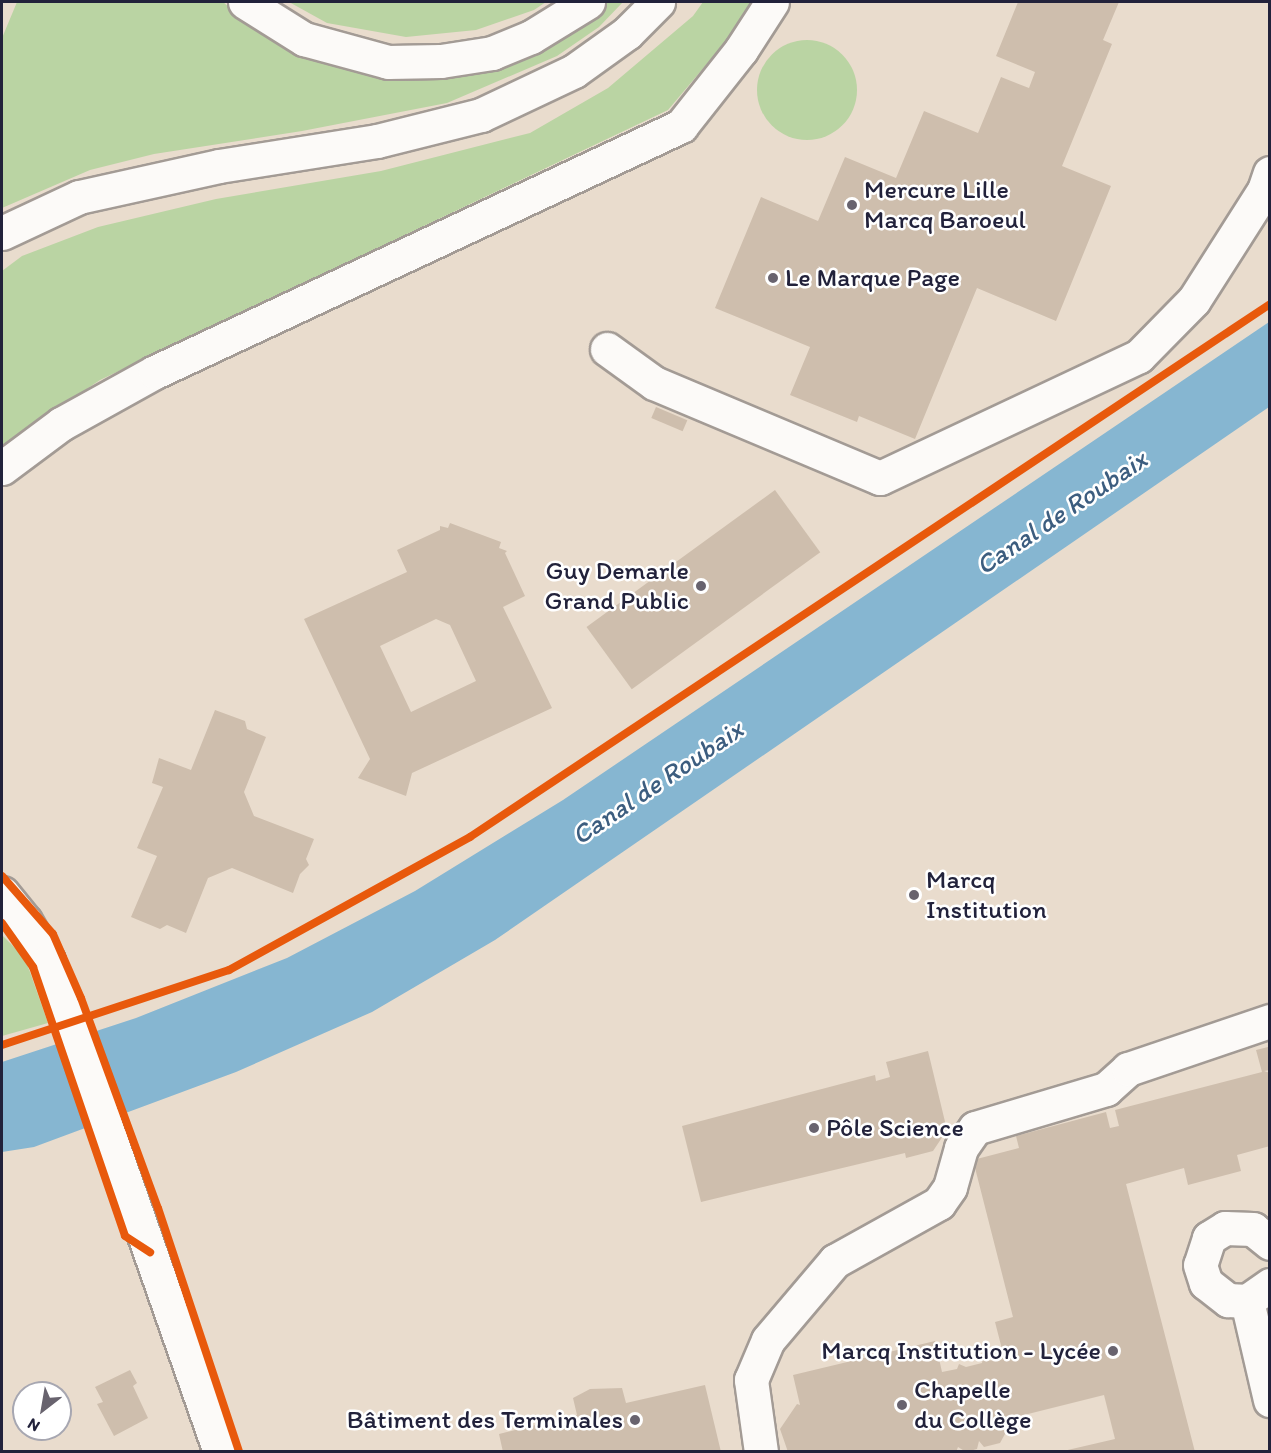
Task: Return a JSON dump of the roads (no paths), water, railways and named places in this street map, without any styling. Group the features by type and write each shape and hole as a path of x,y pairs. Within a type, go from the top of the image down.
{"main road":[{"path":"245,2 304,39 388,62 441,61 492,53 531,37 588,2"},
{"path":"2,233 33,215 90,194 219,166 377,141 481,115 574,71 627,33 658,2"},
{"path":"2,468 61,424 154,372 681,126 741,50 772,2"},
{"path":"607,349 654,383 880,478 1139,356 1194,300 1263,190 1269,173"},
{"path":"2,893 33,933 66,1008 220,1452"},
{"path":"2,909 33,933"},
{"path":"761,1452 751,1380 768,1340 835,1261 939,1203 950,1187 961,1148 975,1128 1106,1089 1128,1069 1269,1021"},
{"path":"1267,1391 1258,1293 1228,1300 1206,1283 1200,1265 1204,1246 1216,1232 1234,1226 1253,1229 1269,1243"}],"water":[{"name":"Canal de Roubaix","path":"1269,322 1269,407 495,940 372,1012 236,1072 34,1147 2,1152 2,1062 136,1018 287,958 415,891 563,800"}],"place":[{"name":"Mercure Lille Marcq Baroeul","path":"852,205"},
{"name":"Le Marque Page","path":"773,278"},
{"name":"Guy Demarle Grand Public","path":"701,586"},
{"name":"Marcq Institution","path":"914,895"},
{"name":"Pôle Science","path":"814,1128"},
{"name":"Marcq Institution - Lycée","path":"1113,1351"},
{"name":"Chapelle du Collège","path":"902,1405"},
{"name":"Bâtiment des Terminales","path":"635,1420"}]}
